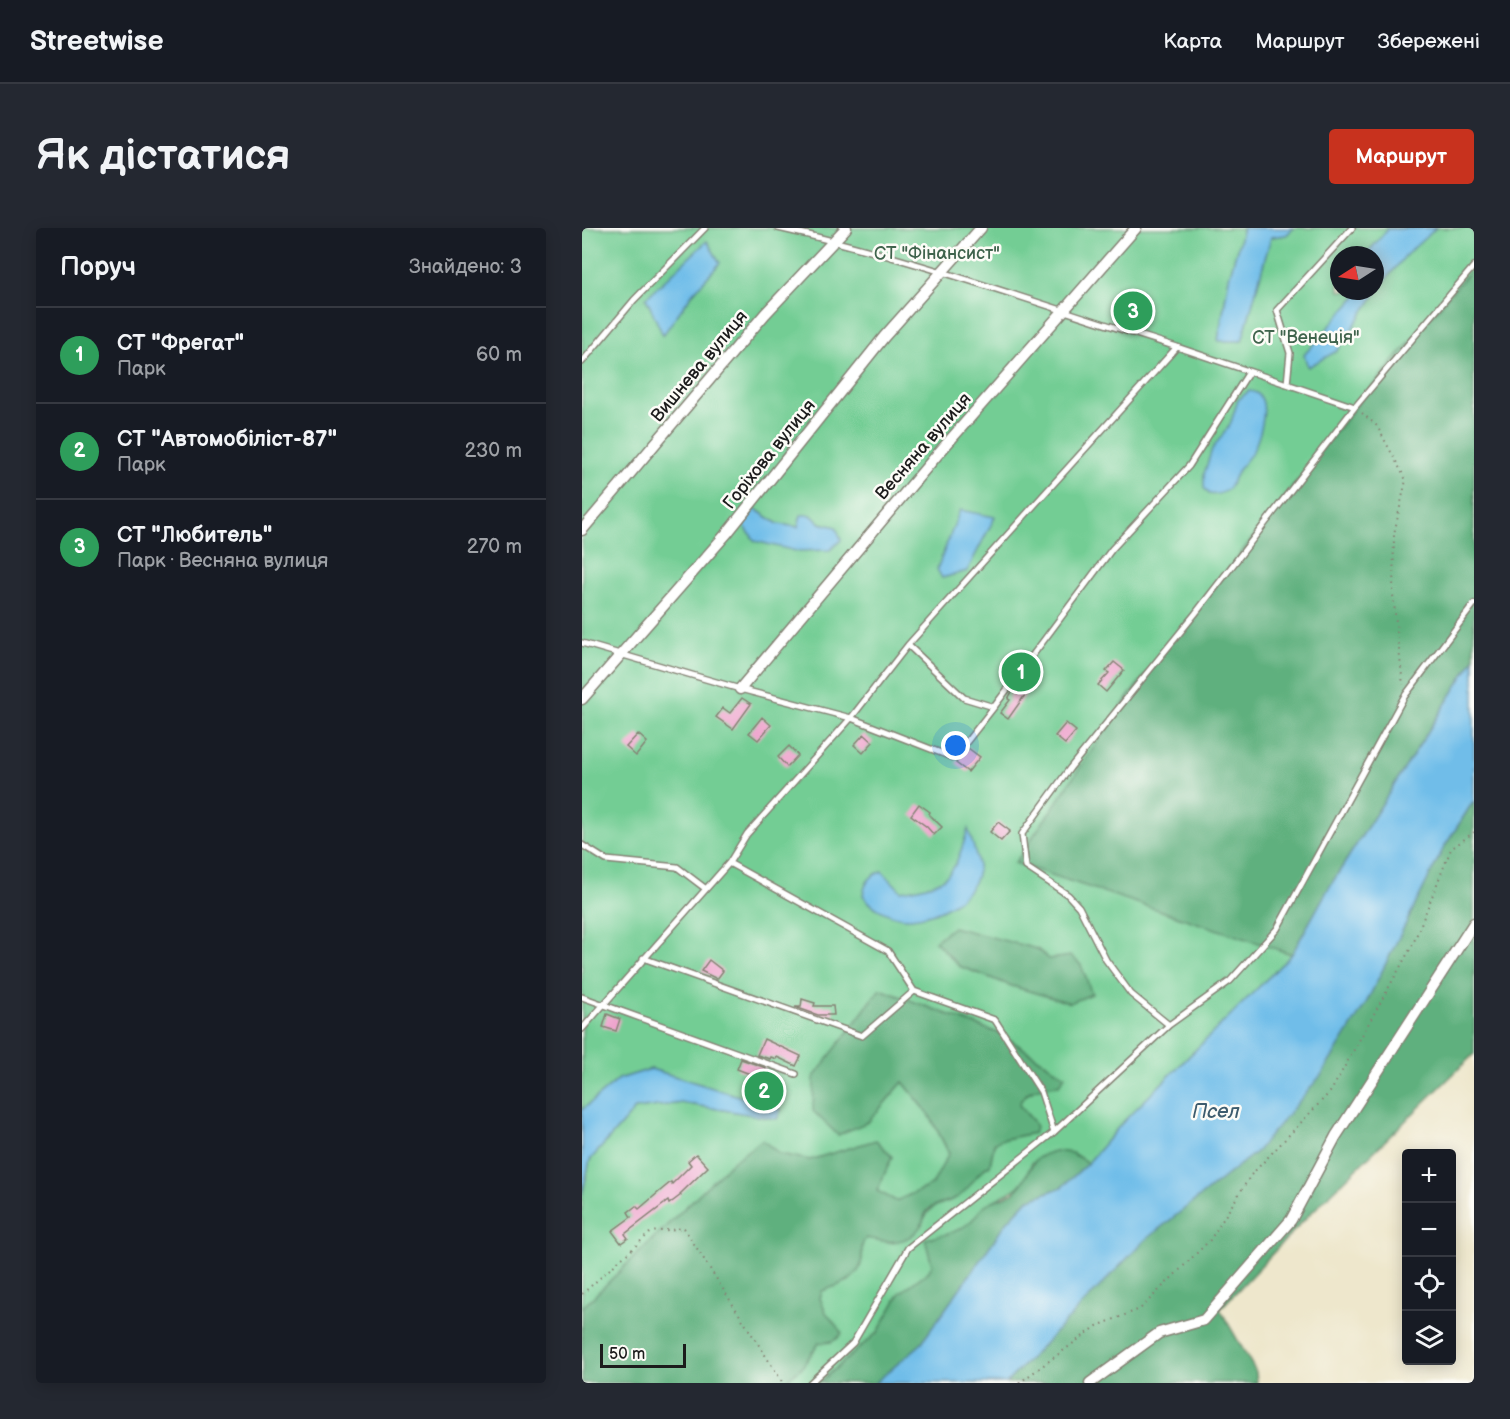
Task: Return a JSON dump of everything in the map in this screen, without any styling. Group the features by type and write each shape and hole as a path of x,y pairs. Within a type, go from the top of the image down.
{"street":[{"name":"Вишнева вулиця","path":"582,530 765,314 846,228"},
{"name":"Горіхова вулиця","path":"582,699 728,532 884,337 981,228"},
{"name":"Весняна вулиця","path":"740,689 834,575 1136,228"},
{"path":"1090,1383 1159,1333 1204,1320 1291,1220 1336,1136 1474,923"}],"lane":[{"path":"582,362 634,300 705,228"},
{"path":"778,228 835,241 941,271 1355,406"},
{"path":"1287,384 1290,353 1277,310 1352,228"},
{"path":"1169,1025 1131,994 1106,960 1079,907 1068,896 1026,867 1022,834 1071,768 1195,614 1355,406 1474,266"},
{"path":"582,1029 729,863 747,834 851,718 908,645 1177,347"},
{"path":"582,643 740,689 851,718 954,758 1112,549 1189,466 1249,372"},
{"path":"810,1383 854,1342 908,1248 1054,1132 1169,1025 1230,981 1277,929 1404,697 1474,604"},
{"path":"908,645 964,698 994,707"},
{"path":"582,844 606,860 677,867 706,889"},
{"path":"729,863 888,951 914,991 995,1020 1041,1092 1054,1132"},
{"path":"643,958 862,1036 914,991"},
{"path":"582,997 796,1074"}],"path":[{"path":"1355,406 1377,426 1406,480 1394,534 1394,595 1404,697"},
{"path":"1019,1383 1097,1326 1140,1309 1210,1240 1251,1175 1330,1091 1413,944 1451,849 1474,832"},
{"path":"582,1294 651,1232 684,1228 783,1383"}],"green space":[{"path":"582,228 1243,228 1229,278 1218,341 1242,341 1271,237 1286,235 1294,228 1474,228 1474,266 1016,862 1292,954 1123,1122 1088,1163 1072,1153 1032,1162 1019,1186 984,1207 970,1223 954,1232 926,1239 932,1265 929,1271 900,1293 878,1332 819,1383 783,1383 802,1367 819,1343 832,1342 820,1298 822,1291 849,1281 862,1259 861,1244 866,1238 894,1243 922,1225 925,1217 933,1208 955,1198 965,1190 990,1165 994,1145 1000,1140 1034,1133 1033,1121 1019,1105 1021,1099 1038,1087 1003,1035 880,989 868,1122 903,1082 929,1114 949,1154 932,1185 896,1201 877,1191 892,1157 876,1140 810,1160 780,1154 731,1163 582,1308 582,1196 590,1160 635,1109 682,1103 777,1119 781,1109 651,1069 619,1079 582,1110","holes":["720,263 693,293 663,334 646,298","755,509 778,524 798,527 811,515 820,523 836,527 755,541","1037,949 1049,959 1071,957 1070,1003 1012,986 959,966"]},
{"path":"1474,266 1474,659 1327,891 1292,954 1015,863 1128,697 1355,407"},
{"path":"1474,800 1474,1054 1307,1217 1220,1309 1256,1372 1257,1383 1006,1383 1145,1240 1257,1151 1366,1003 1443,849"},
{"path":"953,927 1037,949 1049,959 1071,956 1081,965 1092,994 1070,1003 1012,986 959,966 935,941"},
{"path":"880,989 1003,1035 1065,1076 1059,1085 1035,1089 1022,1099 1019,1105 1033,1121 1036,1127 1034,1133 1000,1140 994,1144 990,1165 981,1171 958,1197 928,1210 921,1226 909,1237 896,1241 866,1238 858,1271 849,1280 822,1291 820,1298 825,1311 842,1333 832,1341 819,1343 802,1367 783,1383 582,1383 582,1308 731,1163 762,1140 780,1154 810,1160 876,1140 892,1157 877,1191 896,1201 932,1185 949,1153 929,1114 903,1082 868,1122 838,1135 813,1111 814,1077"},
{"path":"1057,1151 1072,1153 1088,1163 1062,1187 1028,1200 1007,1222 920,1345 875,1383 819,1383 878,1332 900,1293 929,1271 932,1265 925,1239 948,1234 964,1226 985,1205 1015,1191 1035,1161 1047,1153"}],"water":[{"path":"1243,228 1294,228 1286,235 1271,237 1242,341 1218,341 1229,278"},
{"path":"1436,228 1406,255 1384,282 1384,246 1373,246 1388,229"},
{"path":"707,241 720,263 693,293 663,335 646,298"},
{"path":"1353,300 1372,300 1337,351 1308,367 1304,355"},
{"path":"1249,391 1257,393 1264,406 1262,426 1256,444 1229,488 1220,493 1209,494 1204,488 1204,474 1212,449 1230,425 1238,400"},
{"path":"755,509 778,524 798,527 801,515 811,515 820,523 836,527 841,540 830,550 796,551 755,541 743,524"},
{"path":"960,510 995,517 967,571 942,578 937,569"},
{"name":"Псел","path":"1474,659 1474,800 1443,849 1366,1003 1322,1074 1257,1151 1145,1240 1006,1383 875,1383 920,1345 1007,1222 1028,1200 1062,1187 1088,1163 1123,1122 1292,954 1327,891"},
{"path":"968,829 978,870 970,889 953,904 932,914 904,918 878,909 863,895 869,880 882,871 901,891 931,885 941,880 954,867"},
{"path":"651,1069 781,1109 777,1119 682,1103 635,1109 590,1160 582,1196 582,1110 619,1079"}],"building":[{"path":"1114,662 1124,670 1106,692 1098,685 1109,673 1106,671"},
{"path":"1014,688 1025,695 1008,719 1000,713 1010,700 1008,699"},
{"path":"742,698 751,704 733,729 716,717 723,708 730,713"},
{"path":"762,717 771,725 758,740 749,733"},
{"path":"1066,723 1076,731 1065,744 1055,736"},
{"path":"638,734 647,742 636,756 626,747"},
{"path":"864,734 873,742 863,753 854,745"},
{"path":"789,746 798,755 787,767 778,757"},
{"path":"968,748 980,757 968,772 956,763"},
{"path":"919,804 930,812 929,814 942,827 934,835 911,815"},
{"path":"998,822 1010,831 1001,841 990,832"},
{"path":"709,960 723,971 717,979 701,971"},
{"path":"802,999 815,1003 814,1006 833,1006 834,1015 818,1015 795,1007 801,1007"},
{"path":"607,1014 620,1019 616,1031 603,1027"},
{"path":"764,1039 801,1056 796,1066 777,1057 770,1059 757,1055"},
{"path":"741,1059 766,1068 763,1079 737,1069"},
{"path":"696,1154 708,1167 681,1195 669,1204 668,1201 625,1234 628,1238 621,1243 612,1231 631,1217 628,1212 636,1206 639,1209 671,1182 672,1184 691,1165 688,1161"}],"place":[{"name":"СТ \"Любитель\"","path":"1133,311"},
{"name":"СТ \"Фрегат\"","path":"1021,672"},
{"name":"СТ \"Автомобiлiст-87\"","path":"764,1091"}],"park label":[{"name":"СТ \"Фiнансист\"","path":"937,253"},
{"name":"СТ \"Венеція\"","path":"1306,337"}]}
